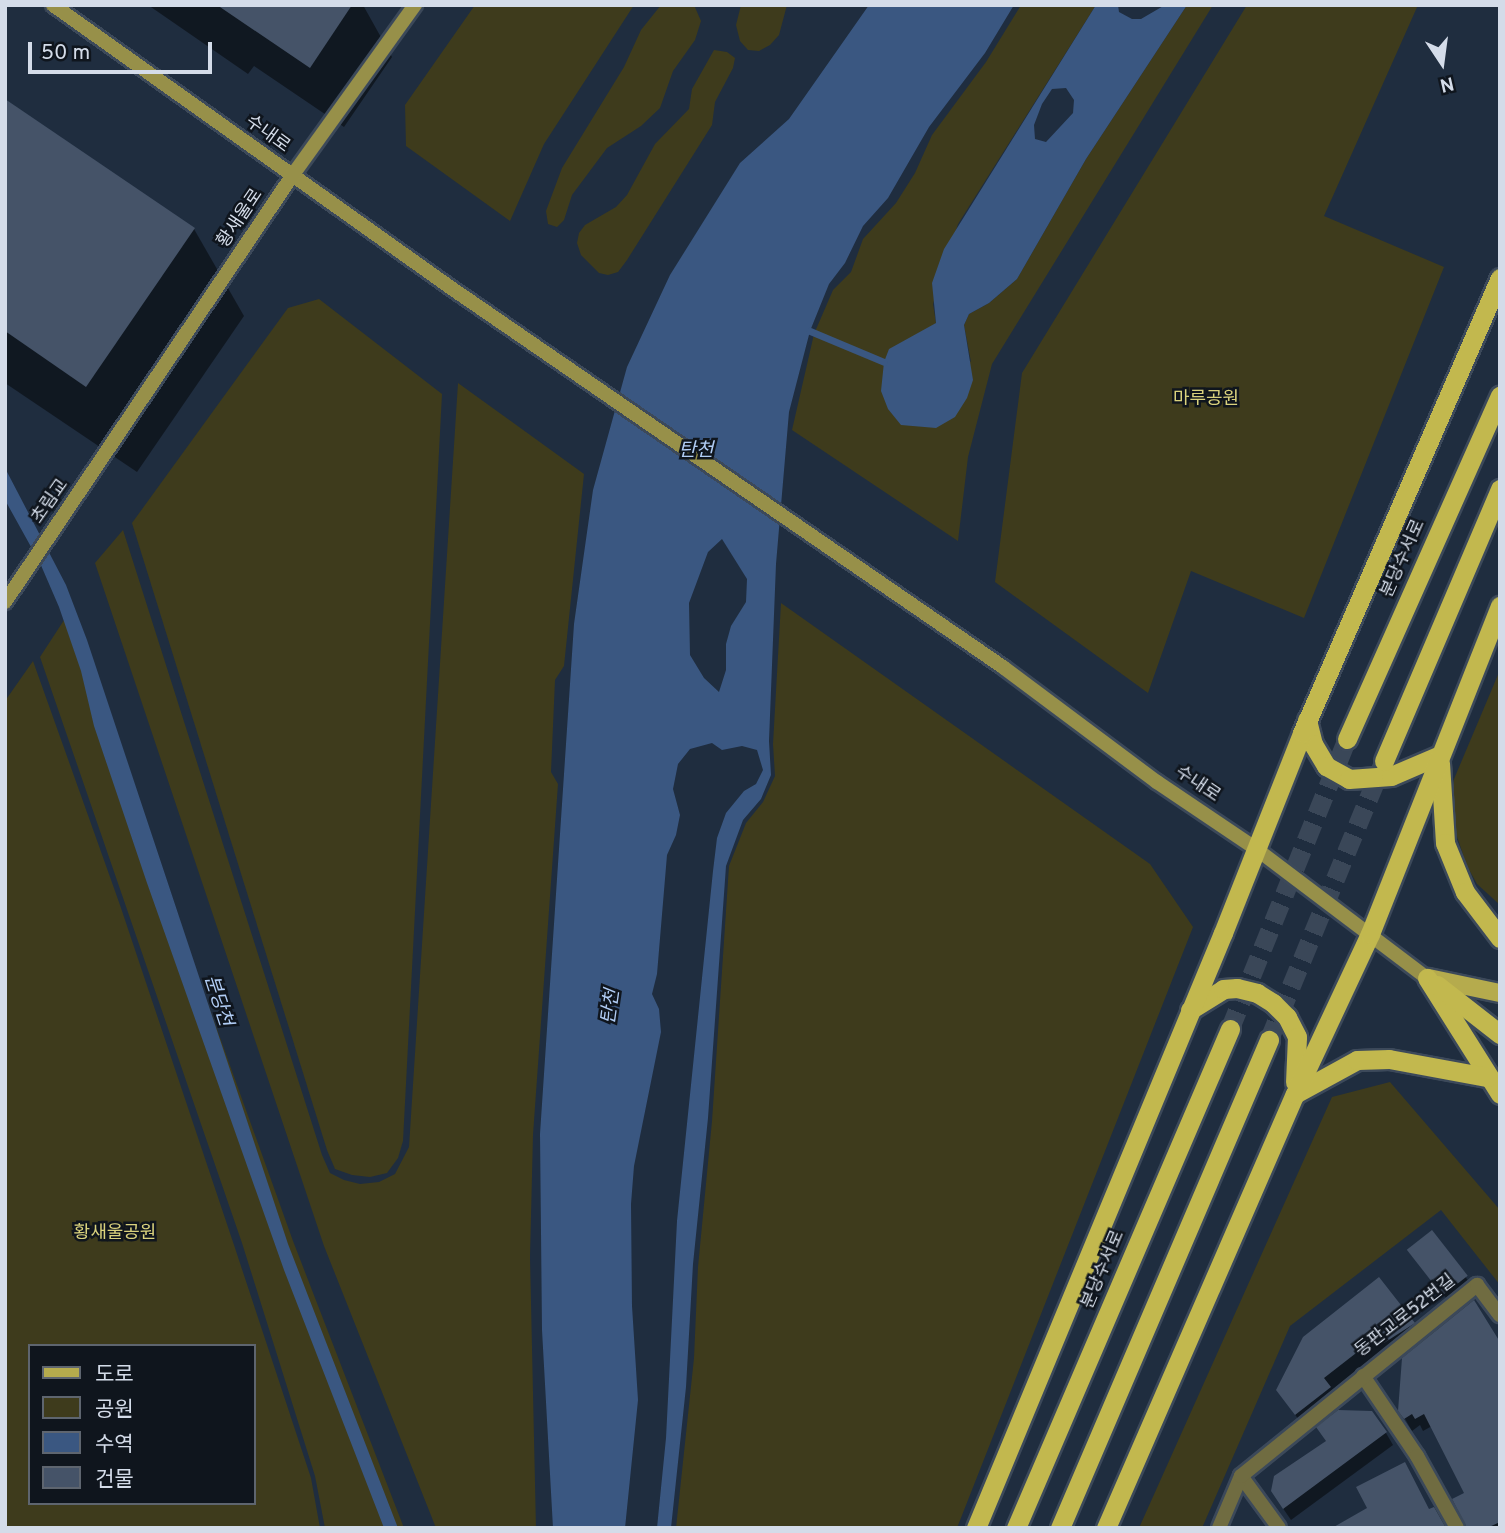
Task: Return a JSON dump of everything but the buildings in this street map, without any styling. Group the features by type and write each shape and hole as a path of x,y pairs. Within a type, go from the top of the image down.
{"highway":[{"path":"976,1528 1223,933 1307,720 1500,278"},
{"name":"분당수서로","path":"1347,739 1500,396"},
{"path":"1384,761 1500,489"},
{"path":"1107,1528 1295,1094 1370,934 1500,606"},
{"path":"1307,720 1313,744 1326,766 1349,779 1391,776 1440,755"},
{"path":"1440,755 1445,843 1465,892 1500,939"},
{"path":"1427,978 1500,1034"},
{"path":"1427,978 1500,1094"},
{"path":"1189,1011 1223,989 1237,988 1257,993 1273,1003 1287,1017 1297,1037 1295,1094"},
{"name":"분당수서로","path":"1016,1528 1230,1029"},
{"path":"1060,1528 1269,1040"},
{"path":"1295,1094 1357,1060 1390,1059 1487,1077"}],"main road":[{"name":"수내로","path":"53,5 460,294 1003,667 1157,782 1255,848 1427,978"},
{"name":"황새울로","path":"104,458 292,176 415,5"},
{"name":"초림교","path":"5,601 104,458"},
{"path":"1427,978 1500,993"},
{"path":"1487,1077 1500,1102"}],"street":[{"name":"동판교로52번길","path":"1219,1528 1241,1476 1477,1285 1500,1315"},
{"name":"동판교로52번길","path":"1363,1376 1422,1464 1457,1528"},
{"path":"1241,1476 1279,1528"}],"green space":[{"path":"475,5 634,5 544,144 510,221 406,146 405,105"},
{"path":"661,5 694,5 701,21 695,40 673,71 660,108 641,126 607,148 572,195 564,220 557,227 548,224 546,211 562,168 624,67 641,30"},
{"path":"741,5 787,5 779,35 770,45 759,51 748,50 740,41 736,25"},
{"path":"1021,5 1096,5 958,224 933,304 936,323 925,332 971,362 964,325 969,314 989,303 1017,279 1086,159 1187,5 1213,5 992,364 968,457 958,541 792,430 814,334 833,290 851,272 863,239 896,203 915,173 932,135 986,62"},
{"name":"마루공원","path":"1247,5 1418,5 1324,216 1444,267 1304,618 1191,571 1148,693 995,582 1022,373"},
{"path":"714,50 727,52 735,58 733,68 715,102 712,125 618,272 608,275 599,273 581,255 577,243 579,233 585,225 616,207 627,195 655,144 689,109 692,89"},
{"path":"319,299 442,394 403,1141 398,1158 387,1173 370,1177 335,1169 327,1150 132,523 288,308"},
{"path":"458,383 584,474 564,666 555,680 551,772 558,784 533,1135 530,1257 536,1528 436,1528 324,1246 95,563 123,530 322,1155 330,1173 344,1180 360,1184 379,1182 395,1174 409,1147"},
{"path":"781,603 1150,864 1193,927 957,1528 676,1528 694,1358 698,1267 712,1121 729,866 746,823 763,802 775,776 773,744"},
{"path":"68,614 293,1241 404,1528 325,1528 315,1476 242,1243 40,657"},
{"name":"황새울공원","path":"33,661 120,905 234,1245 311,1478 320,1528 5,1528 5,701"},
{"path":"1500,670 1500,905 1477,884 1467,866 1453,825 1451,799 1454,779"},
{"path":"1390,1082 1500,1210 1500,1285 1441,1210 1290,1326 1202,1528 1139,1528 1332,1097"}],"water":[{"name":"탄천","path":"869,5 1014,5 985,53 929,127 888,198 863,226 845,263 829,284 810,331 789,412 776,564 769,741 771,775 761,799 743,820 726,866 708,1118 693,1264 686,1387 671,1528 657,1528 666,1438 677,1221 717,838 726,813 744,791 756,784 763,770 757,750 742,746 722,750 712,743 690,749 678,764 673,789 680,815 676,835 667,855 657,974 652,994 659,1009 661,1032 634,1166 631,1204 632,1306 638,1400 625,1528 553,1528 542,1330 540,1134 574,624 593,490 627,367 670,275 740,163 789,119","holes":["722,539 747,579 746,602 731,626 726,644 726,670 719,692 704,678 690,655 689,603 708,552"]},
{"path":"1096,5 1118,5 1119,12 1132,19 1141,19 1165,5 1187,5 1086,159 1017,279 989,303 969,314 964,325 973,380 967,398 955,417 936,428 901,425 888,409 881,391 884,362 889,349 936,323 932,283 944,249","holes":["1066,88 1074,100 1073,113 1046,142 1035,139 1034,125 1042,104 1052,89"]},
{"path":"5,468 66,585 87,640 288,1244 398,1528 384,1528 284,1270 147,883 94,726 81,671 59,607 40,563 5,500"}],"waterway":[{"path":"810,331 884,362"}],"tunnel":[{"path":"1230,1029 1347,739"},
{"path":"1269,1040 1383,763"}],"water label":[{"name":"분당천","path":"217,1001"}]}
